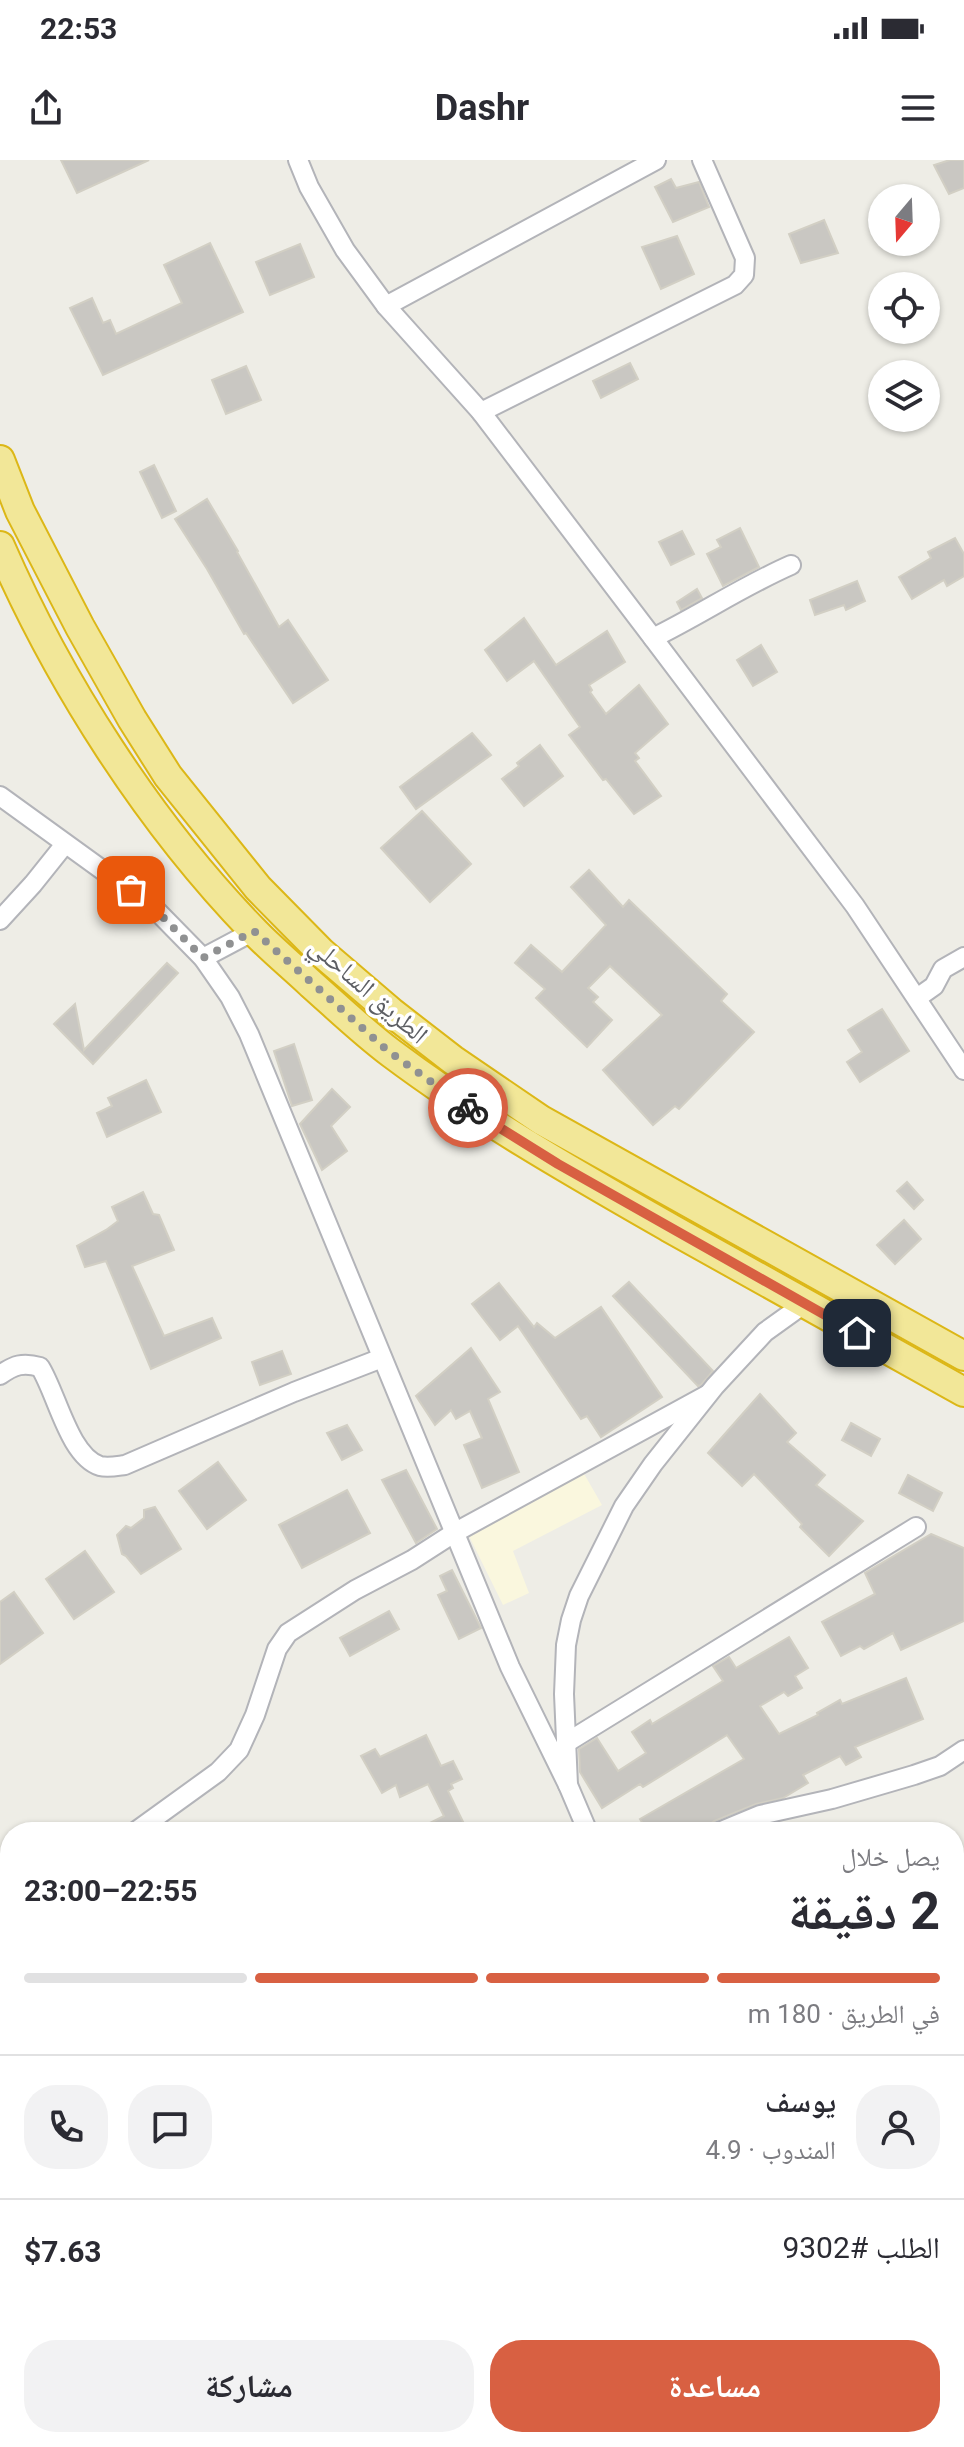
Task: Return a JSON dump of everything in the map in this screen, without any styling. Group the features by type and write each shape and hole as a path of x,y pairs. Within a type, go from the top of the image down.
{"highway":[{"name":"الطريق الساحلي","path":"0,460 20,511 80,627 168,776 258,888 322,953 440,1050 541,1120 964,1356"},
{"name":"الطريق الساحلي","path":"0,546 23,598 81,705 150,806 209,881 254,931 388,1051 474,1112 558,1164 964,1392"}],"street":[{"path":"298,160 309,187 345,250 386,306 481,412 653,638 855,906 964,1070"},
{"path":"386,306 656,160"},
{"path":"481,412 735,285 744,275 745,258 702,160"},
{"path":"653,638 760,578 791,565"},
{"path":"0,796 152,906 203,958 230,997 249,1034 510,1667 584,1822"},
{"path":"0,920 65,844"},
{"path":"203,958 254,931"},
{"path":"917,998 934,986 943,969 964,957"},
{"path":"568,1785 564,1694 566,1645 579,1596 624,1506 707,1395 765,1332 804,1304"},
{"path":"0,1375 13,1366 28,1363 40,1367 71,1435 88,1460 103,1467 125,1465 294,1392 382,1358"},
{"path":"149,1822 218,1772 239,1750 255,1715 277,1649 288,1633 454,1533 707,1395"},
{"path":"566,1743 916,1527"},
{"path":"743,1822 914,1775 940,1766 964,1750"}],"shaded area":[{"path":"583,1472 602,1505 513,1551 529,1593 503,1605 469,1536"}],"building":[{"path":"61,160 149,160 77,193"},
{"path":"964,160 964,188 949,194 934,165"},
{"path":"671,179 676,188 699,182 709,207 673,222 655,187"},
{"path":"824,220 838,253 801,263 789,234"},
{"path":"677,236 694,274 661,289 642,247"},
{"path":"210,243 243,312 103,375 70,308 92,298 103,323 110,320 116,334 182,303 164,265"},
{"path":"300,244 314,277 270,295 256,262"},
{"path":"630,363 638,379 601,398 593,381"},
{"path":"246,366 261,400 226,414 212,380"},
{"path":"154,465 176,511 162,518 140,472"},
{"path":"207,499 279,627 288,620 328,680 293,703 244,634 175,519"},
{"path":"740,528 759,567 723,586 707,554 721,547 717,540"},
{"path":"682,531 694,554 671,565 659,542"},
{"path":"955,538 964,554 964,576 947,586 944,580 912,599 899,577 931,558 928,552"},
{"path":"857,581 865,601 846,610 844,605 815,615 810,600"},
{"path":"697,589 702,598 681,610 677,602"},
{"path":"524,618 556,665 607,631 625,662 589,685 590,692 606,714 639,685 668,724 635,753 639,758 635,761 661,796 634,814 569,735 580,727 534,661 507,681 485,650"},
{"path":"761,645 777,672 753,686 737,660"},
{"path":"472,733 491,755 416,809 400,787"},
{"path":"540,745 563,776 524,806 502,779"},
{"path":"422,811 471,864 430,902 381,848"},
{"path":"589,870 623,907 629,900 727,994 721,1001 754,1032 679,1109 675,1106 653,1125 603,1070 662,1015 610,966 588,988 598,997 593,1002 612,1020 587,1047 536,998 545,989 515,963 531,945 562,972 606,925 571,887"},
{"path":"167,963 178,973 93,1064 54,1024 75,1004 84,1050"},
{"path":"882,1009 909,1051 860,1082 847,1062 862,1052 848,1030"},
{"path":"294,1044 312,1100 292,1106 274,1051"},
{"path":"146,1080 161,1112 107,1137 97,1113 112,1106 108,1098"},
{"path":"332,1089 350,1107 331,1126 347,1151 322,1170 300,1124"},
{"path":"907,1182 923,1200 914,1209 897,1191"},
{"path":"143,1192 153,1214 159,1215 174,1250 132,1266 164,1336 212,1318 221,1338 151,1369 106,1261 85,1267 77,1246 118,1221 112,1207"},
{"path":"904,1220 921,1239 895,1264 877,1245"},
{"path":"629,1282 713,1371 701,1385 698,1386 613,1296"},
{"path":"499,1283 534,1327 537,1323 555,1338 601,1307 662,1397 601,1437 587,1416 581,1419 518,1326 500,1340 472,1304"},
{"path":"471,1348 500,1392 488,1399 519,1472 482,1488 464,1445 482,1438 470,1411 456,1419 451,1410 435,1425 416,1396"},
{"path":"282,1351 291,1374 260,1385 252,1362"},
{"path":"760,1394 796,1433 787,1442 825,1475 816,1485 863,1521 829,1556 754,1474 742,1486 708,1453"},
{"path":"851,1423 880,1439 871,1456 842,1440"},
{"path":"347,1425 362,1450 342,1460 327,1433"},
{"path":"218,1462 246,1500 207,1529 179,1491"},
{"path":"406,1470 437,1529 416,1543 382,1480"},
{"path":"908,1475 942,1493 933,1511 899,1493"},
{"path":"347,1490 370,1533 302,1568 279,1525"},
{"path":"155,1507 181,1549 141,1574 122,1554 117,1535 126,1526 131,1528 144,1518 144,1510"},
{"path":"931,1534 964,1548 964,1621 901,1650 893,1633 864,1649 860,1646 841,1656 822,1622 875,1594 865,1573"},
{"path":"85,1551 114,1592 74,1619 46,1579"},
{"path":"452,1570 481,1628 459,1639 438,1595 447,1591 440,1576"},
{"path":"14,1592 43,1633 0,1664 0,1602"},
{"path":"389,1611 399,1629 350,1656 340,1638"},
{"path":"789,1637 808,1668 795,1676 802,1688 788,1696 784,1692 760,1706 779,1734 840,1700 842,1704 906,1678 923,1719 855,1747 861,1757 846,1765 840,1756 803,1775 808,1783 783,1798 756,1804 713,1822 642,1822 640,1819 744,1759 727,1735 643,1787 640,1784 602,1808 580,1772 579,1749 597,1738 618,1771 646,1753 632,1732 650,1720 652,1724 723,1681 713,1666 729,1657 736,1668"},
{"path":"426,1735 441,1766 453,1761 462,1779 451,1784 453,1788 448,1791 463,1822 432,1822 444,1816 428,1784 400,1797 396,1785 382,1793 361,1756 375,1749 380,1757"}],"way so far":[{"path":"131,890 152,906 203,958 254,931 388,1051 468,1108"}],"route":[{"path":"468,1108 558,1164 857,1333"}]}
